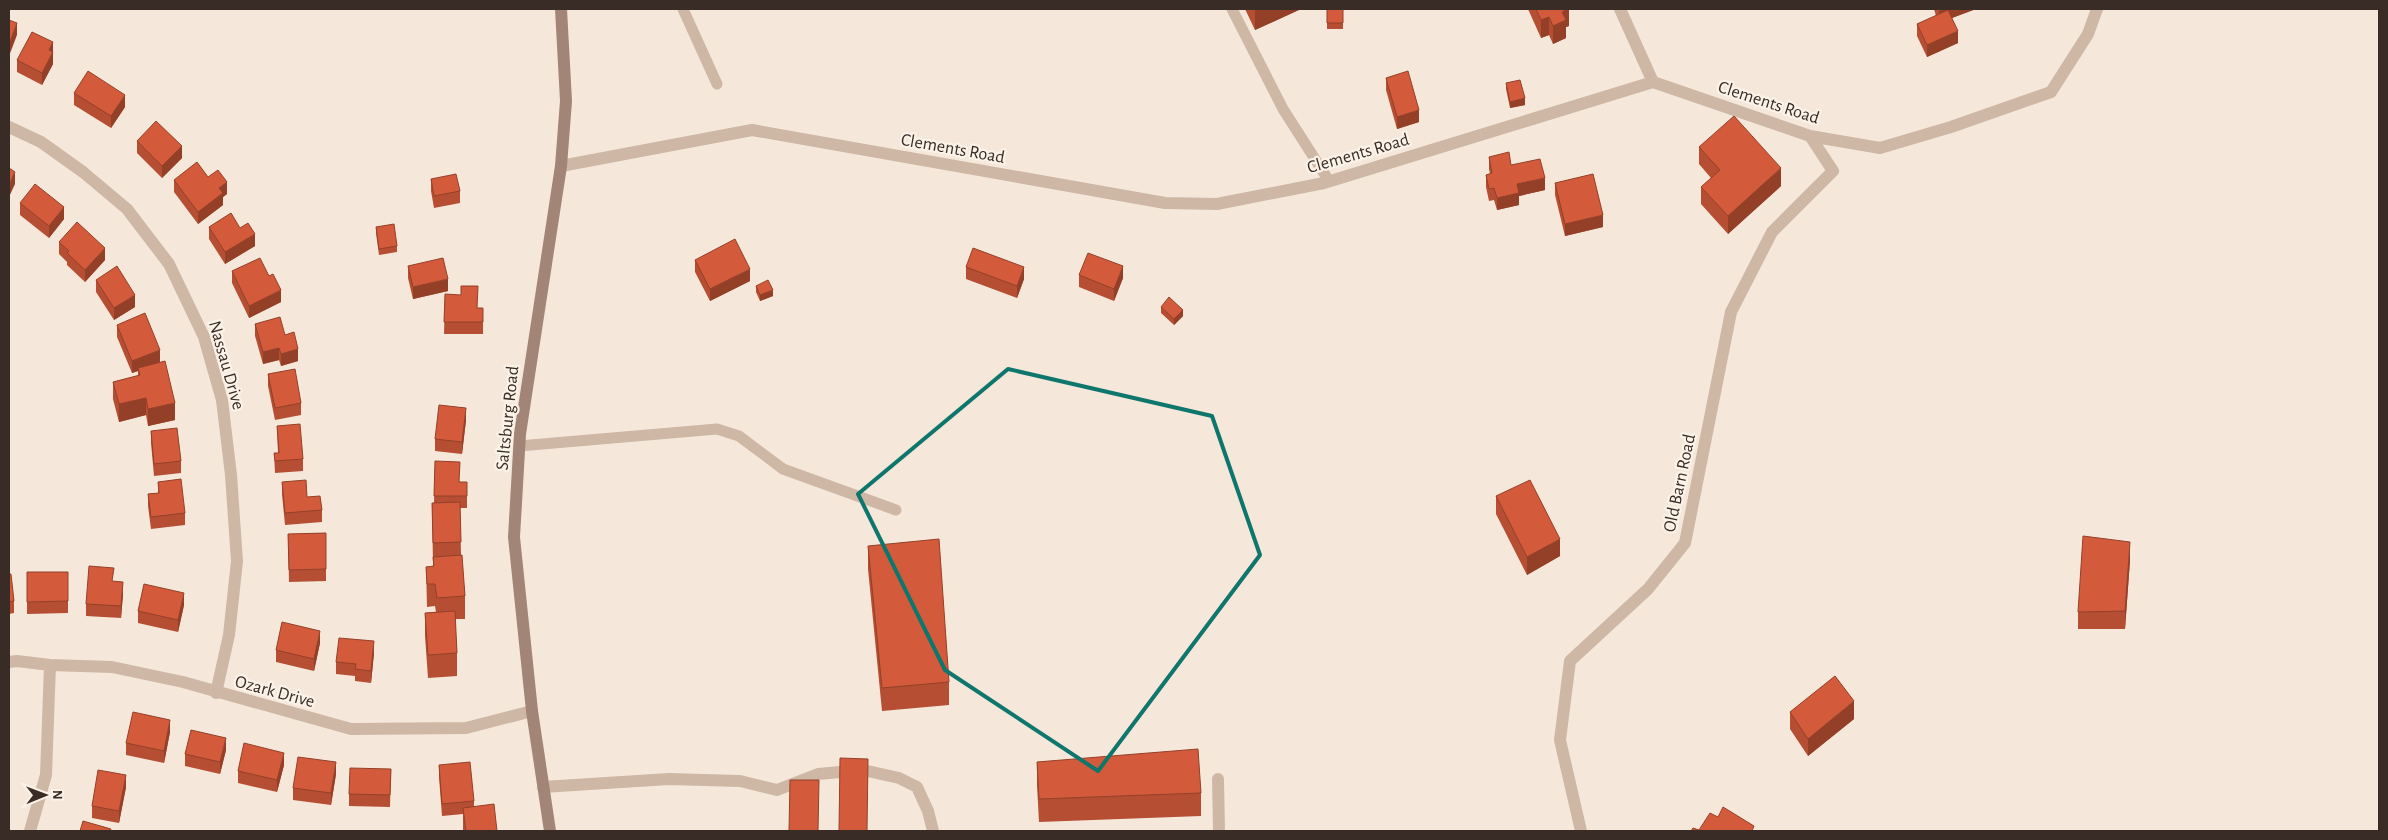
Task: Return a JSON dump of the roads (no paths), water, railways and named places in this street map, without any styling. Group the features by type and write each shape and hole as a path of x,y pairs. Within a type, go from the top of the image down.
{"main road":[{"name":"Saltsburg Road","path":"550,831 532,711 514,537 519,446 561,166 566,101 560,9"}],"street":[{"path":"1620,9 1653,82"},
{"name":"Clements Road","path":"561,166 752,130 1165,203 1217,204 1329,181 1653,82 1810,136 1880,148 1951,127 2051,92 2088,34 2097,9"},
{"name":"Nassau Drive","path":"9,127 40,142 83,172 127,209 169,264 204,337 222,400 231,475 237,561 229,635 216,693"},
{"name":"Old Barn Road","path":"1581,831 1560,740 1570,661 1648,588 1685,544 1732,312 1772,232 1833,171 1810,136"},
{"name":"Ozark Drive","path":"9,662 112,667 183,682 216,693 351,730 466,728 532,711"},
{"path":"30,831 46,775 50,665"},
{"path":"543,787 669,779 740,781 777,790 818,774 863,770 899,778 917,787 928,811 933,831"},
{"path":"1218,779 1219,831"}],"lane":[{"path":"683,9 717,84"},
{"path":"1232,9 1283,110 1329,181"},
{"path":"519,446 717,429 739,436 784,469 896,510"}]}
